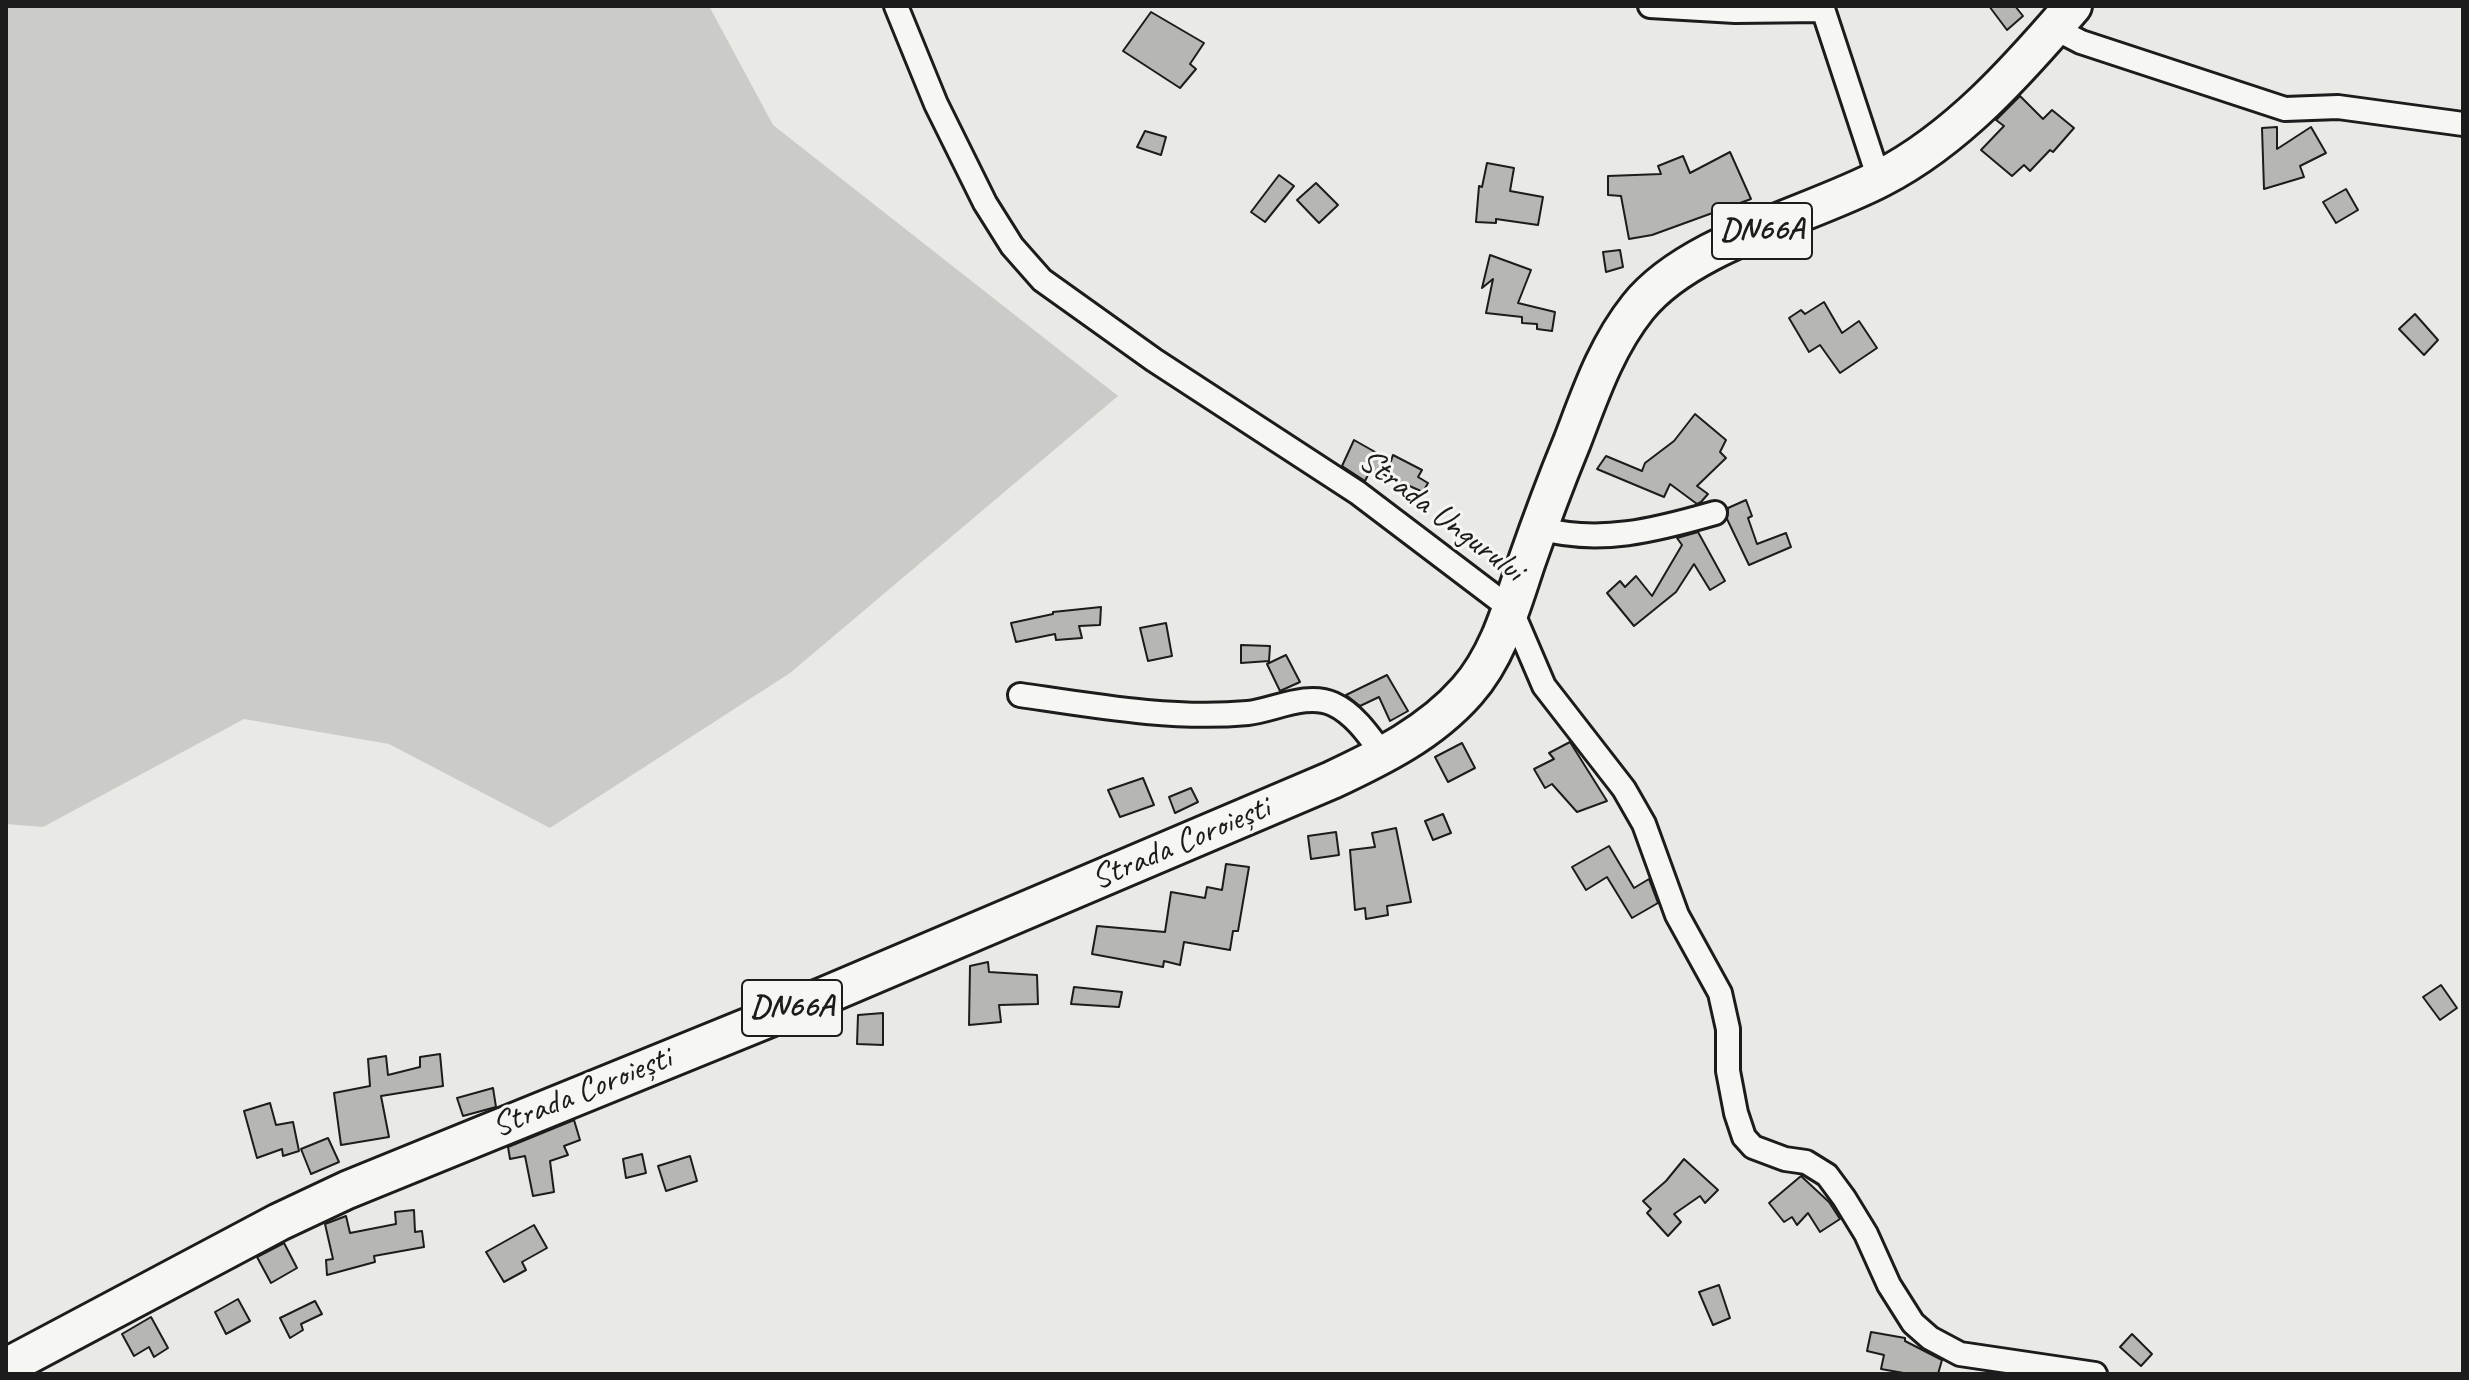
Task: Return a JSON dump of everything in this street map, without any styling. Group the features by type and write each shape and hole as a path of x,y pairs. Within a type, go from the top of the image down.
{"main road":[{"name":"Strada Coroiești","path":"6,1367 279,1222 347,1190 824,996 1384,756 1426,729 1469,690 1497,644 1598,373 1621,330 1649,294 1680,271 1724,247 1879,179 1921,155 1943,138 2064,17"}],"street":[{"name":"Strada Ungurului","path":"896,6 936,104 985,203 1012,246 1042,280 1154,360 1515,598 1544,686 1624,789 1644,824 1677,915 1720,993 1728,1029 1728,1071 1744,1137 1753,1147 1785,1159 1806,1162 1827,1175 1866,1234 1889,1285 1913,1323 1930,1338 1960,1354 2095,1374"},
{"path":"1650,6 1735,11 1822,8 1879,179"},
{"path":"2064,17 2081,42 2285,109 2338,107 2463,124"},
{"path":"1539,528 1572,536 1603,537 1657,529 1715,513"},
{"path":"1020,695 1111,708 1191,714 1248,713 1310,699 1332,703 1359,723 1384,756"}],"shaded area":[{"path":"6,6 709,6 773,125 1118,396 790,673 550,828 389,744 244,719 43,827 6,824"}],"building":[{"path":"1989,6 2015,6 2023,16 2007,30"},
{"path":"1151,12 1204,43 1190,64 1196,69 1180,88 1123,51"},
{"path":"2020,96 2043,119 2052,110 2074,128 2053,152 2050,150 2030,171 2024,165 2012,176 1981,150 2004,126 1996,120"},
{"path":"2277,127 2277,149 2311,127 2326,153 2300,166 2304,177 2264,189 2262,128"},
{"path":"1145,131 1166,137 1161,155 1137,147"},
{"path":"1730,152 1751,199 1652,235 1629,239 1621,196 1608,195 1608,176 1661,174 1658,166 1683,156 1690,173"},
{"path":"1487,163 1514,168 1510,191 1543,197 1538,225 1496,219 1496,223 1476,222 1479,186 1482,187"},
{"path":"1279,175 1294,186 1265,222 1251,212"},
{"path":"1316,183 1338,205 1319,223 1297,200"},
{"path":"2346,189 2358,210 2336,223 2323,202"},
{"path":"1620,250 1623,267 1606,272 1603,252"},
{"path":"1490,255 1531,270 1518,303 1555,312 1552,331 1537,329 1537,324 1522,323 1522,317 1486,313 1493,279 1482,288"},
{"path":"1824,302 1842,333 1859,321 1877,348 1840,373 1820,345 1809,352 1789,318 1801,310 1805,314"},
{"path":"2415,314 2438,340 2424,355 2399,329"},
{"path":"1695,414 1726,440 1720,452 1726,458 1697,486 1708,494 1701,502 1697,504 1670,484 1664,497 1597,469 1606,456 1642,471 1645,463 1674,441"},
{"path":"1354,440 1391,461 1393,455 1422,470 1418,477 1428,483 1423,492 1371,469 1365,481 1342,466"},
{"path":"1746,500 1752,516 1748,518 1757,544 1786,533 1791,547 1749,565 1727,519 1728,508"},
{"path":"1698,532 1725,581 1710,590 1694,564 1676,592 1634,626 1607,593 1620,581 1625,587 1636,576 1652,596 1682,545 1677,538"},
{"path":"1101,607 1100,625 1079,626 1082,638 1056,640 1055,634 1016,642 1011,623 1053,612"},
{"path":"1166,623 1172,656 1148,661 1140,628"},
{"path":"1241,645 1270,646 1269,661 1241,663"},
{"path":"1286,655 1300,682 1280,691 1267,664"},
{"path":"1387,675 1408,711 1390,721 1379,697 1360,706 1346,695"},
{"path":"1570,742 1607,801 1577,812 1552,784 1545,788 1534,769 1554,759 1549,753"},
{"path":"1462,743 1475,768 1448,782 1435,757"},
{"path":"1143,778 1154,805 1120,817 1108,790"},
{"path":"1191,788 1198,802 1175,813 1169,797"},
{"path":"1443,814 1451,833 1433,840 1425,821"},
{"path":"1396,828 1411,902 1387,906 1388,915 1366,919 1365,908 1355,910 1350,850 1375,847 1372,833"},
{"path":"1336,832 1339,855 1311,859 1308,836"},
{"path":"1609,846 1634,888 1649,879 1658,903 1632,918 1607,877 1586,890 1572,867"},
{"path":"1226,864 1249,867 1238,931 1233,931 1230,950 1184,942 1180,965 1164,961 1163,967 1092,954 1097,926 1165,932 1171,892 1205,898 1207,887 1222,890"},
{"path":"988,962 989,972 1037,975 1038,1004 999,1005 1001,1022 969,1025 970,966"},
{"path":"2441,985 2457,1008 2440,1020 2423,997"},
{"path":"1074,987 1122,992 1119,1007 1071,1004"},
{"path":"883,1013 883,1045 857,1044 858,1015"},
{"path":"440,1054 443,1086 381,1096 389,1137 341,1145 334,1093 370,1086 368,1059 386,1056 388,1075 420,1067 420,1057"},
{"path":"493,1088 496,1107 463,1116 457,1098"},
{"path":"270,1103 276,1125 293,1122 299,1151 283,1156 282,1149 257,1158 244,1111"},
{"path":"574,1120 580,1140 564,1146 568,1155 550,1161 554,1192 533,1196 525,1156 510,1159 508,1147"},
{"path":"328,1138 339,1162 311,1174 301,1149"},
{"path":"642,1154 646,1173 626,1178 623,1159"},
{"path":"690,1156 697,1181 666,1191 658,1166"},
{"path":"1684,1159 1718,1190 1705,1203 1700,1196 1674,1214 1681,1222 1668,1236 1647,1213 1651,1209 1643,1201 1666,1181"},
{"path":"1801,1176 1829,1202 1840,1219 1820,1232 1808,1213 1797,1225 1792,1217 1784,1222 1769,1203"},
{"path":"414,1210 415,1232 422,1231 424,1247 374,1256 375,1262 327,1275 326,1260 333,1259 325,1224 346,1216 350,1233 396,1224 395,1212"},
{"path":"534,1225 547,1248 522,1262 526,1270 504,1282 486,1252"},
{"path":"284,1243 297,1268 271,1283 257,1257"},
{"path":"1719,1285 1730,1318 1713,1325 1699,1292"},
{"path":"238,1299 250,1321 226,1334 215,1312"},
{"path":"315,1301 322,1314 301,1324 303,1330 290,1338 280,1318"},
{"path":"151,1317 168,1348 154,1357 149,1347 134,1356 122,1334"},
{"path":"1871,1332 1905,1338 1905,1341 1942,1360 1938,1374 1909,1374 1881,1369 1884,1355 1867,1351"},
{"path":"2132,1334 2152,1354 2141,1366 2120,1347"}]}
